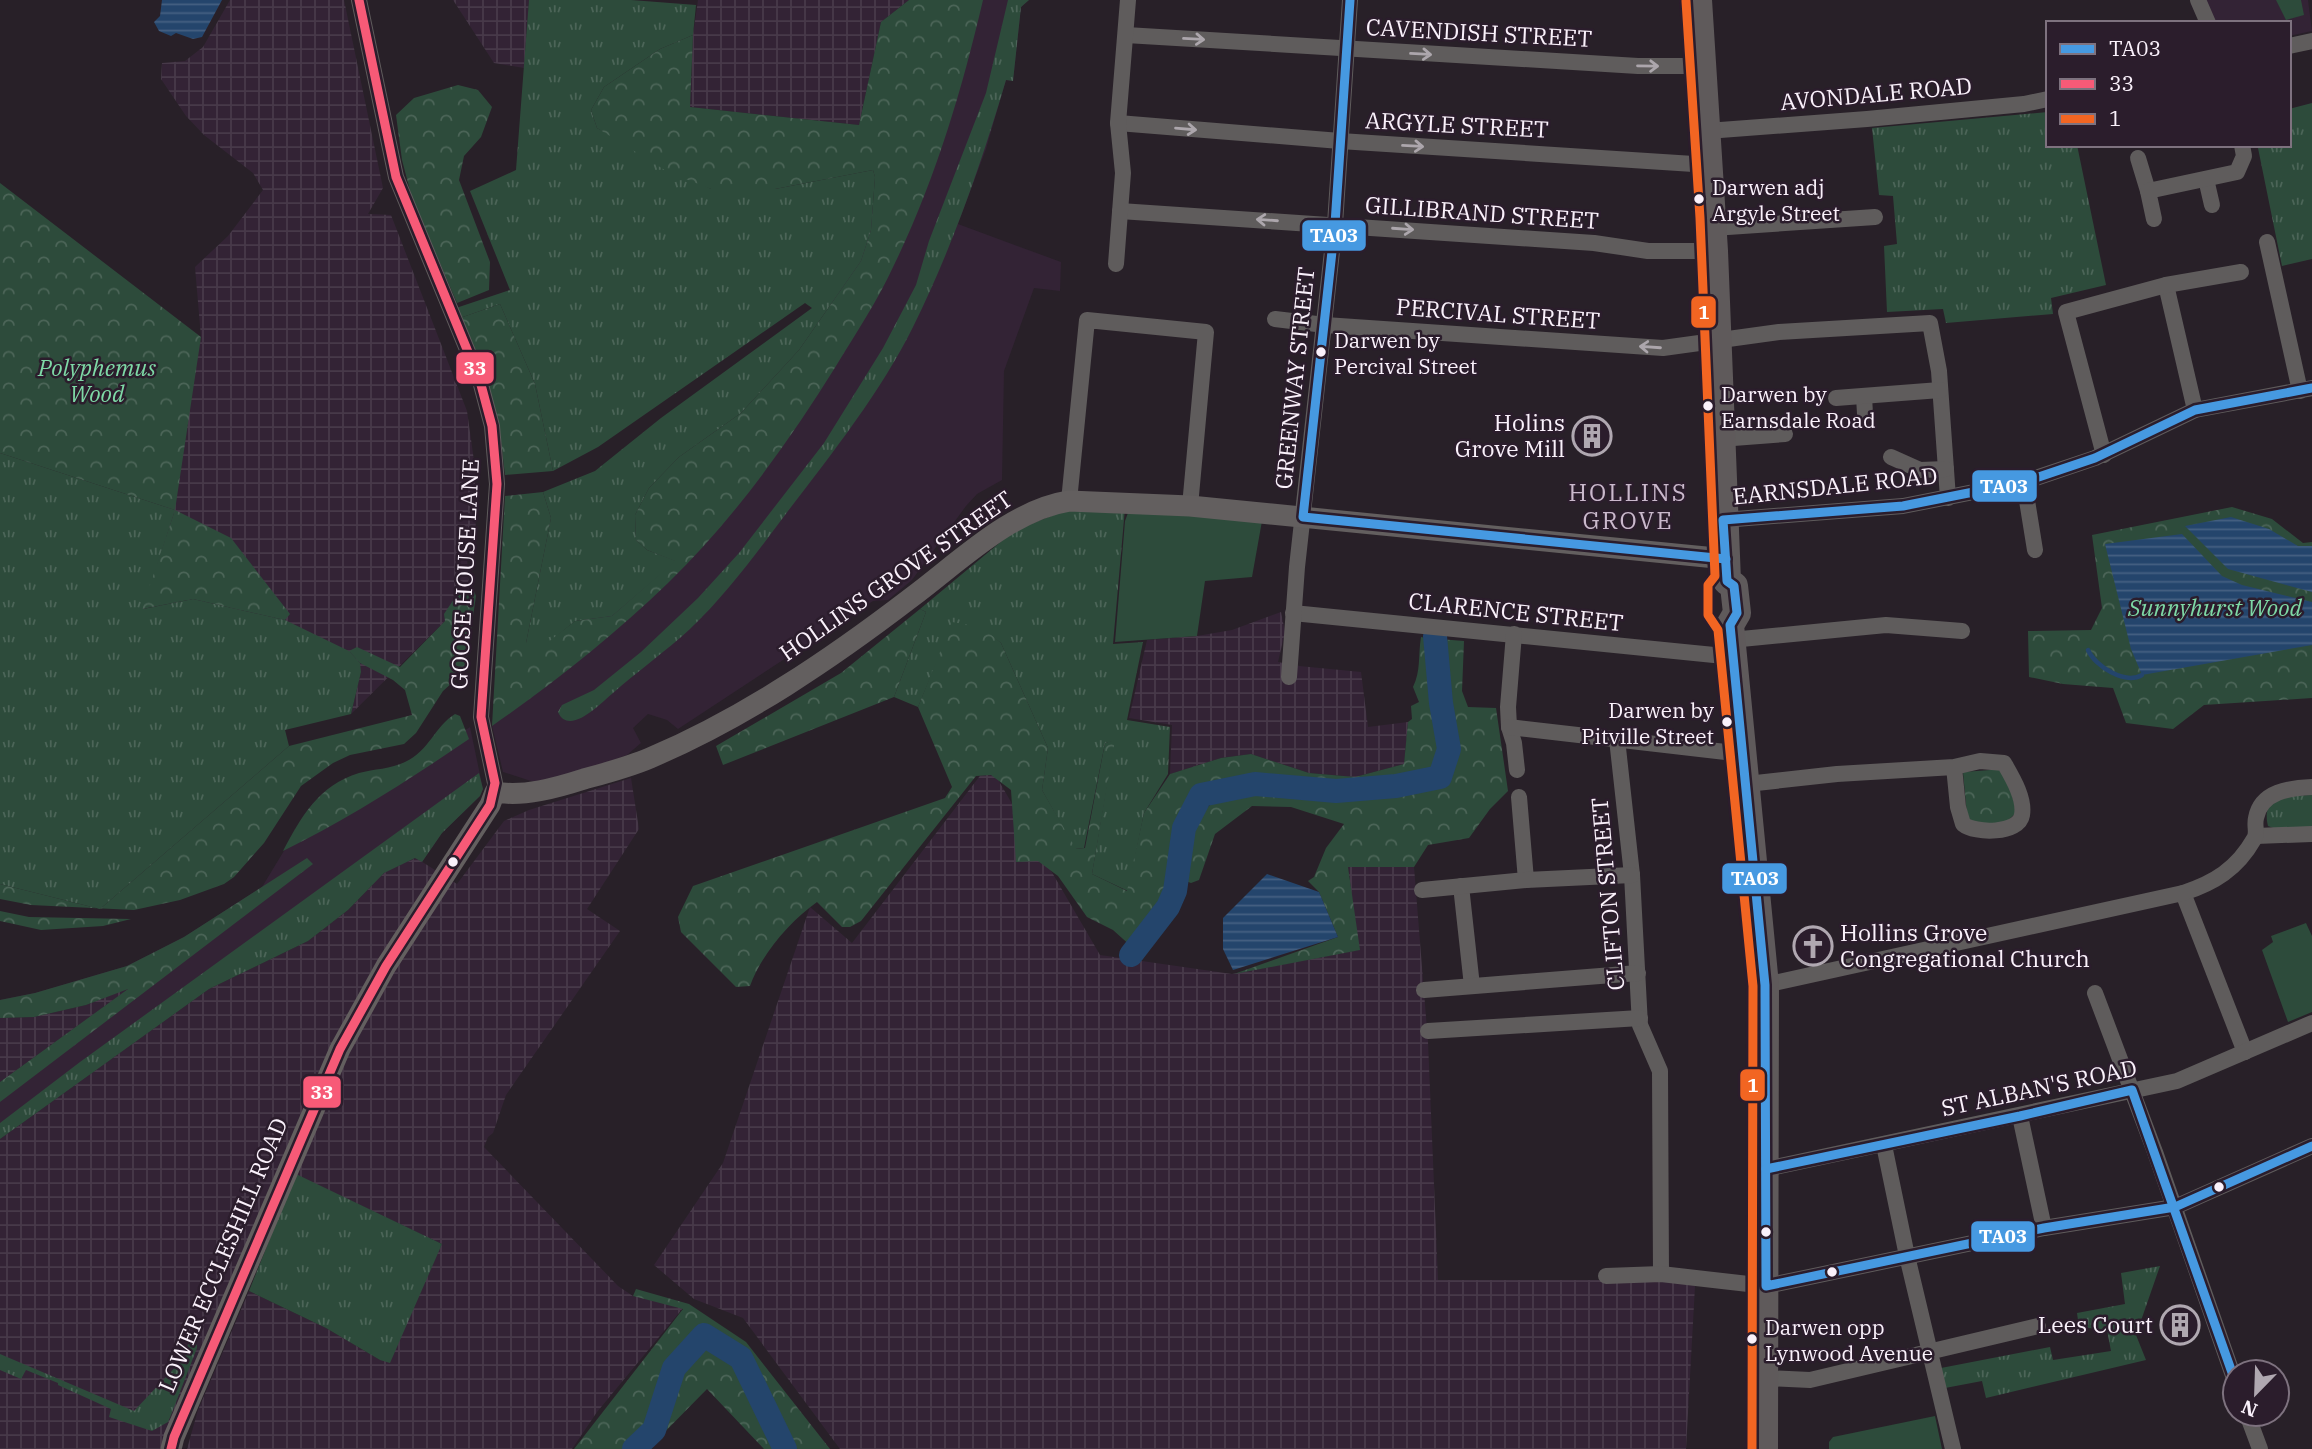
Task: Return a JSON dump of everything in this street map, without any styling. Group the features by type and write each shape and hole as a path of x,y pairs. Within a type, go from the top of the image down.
{"highway":[{"path":"1698,0 1714,240 1726,570 1734,586 1737,613 1732,641 1765,985 1764,1449"}],"street":[{"name":"GOOSE HOUSE LANE","path":"359,0 396,177 480,381 492,426 497,486 481,717 495,788"},
{"path":"1116,264 1123,173 1118,123 1128,0"},
{"name":"GREENWAY STREET","path":"1289,677 1293,613 1335,224 1350,0"},
{"path":"2198,0 2207,21"},
{"name":"CAVENDISH STREET","path":"1126,35 1638,66 1703,66"},
{"path":"2291,46 2312,41"},
{"name":"AVONDALE ROAD","path":"1707,131 1867,120 2046,99"},
{"name":"ARGYLE STREET","path":"1118,123 1340,141 1709,165"},
{"path":"2148,191 2237,172 2244,156 2242,147"},
{"path":"2138,158 2154,219"},
{"path":"2206,179 2212,205"},
{"name":"GILLIBRAND STREET","path":"1120,211 1594,243 1648,251 1875,217"},
{"path":"2267,243 2306,389"},
{"path":"2104,455 2066,312 2166,285 2241,272"},
{"path":"2166,285 2195,410"},
{"name":"PERCIVAL STREET","path":"1275,319 1325,325 1663,348 1779,332 1930,323 1940,390"},
{"path":"1069,501 1087,320 1206,332 1190,506"},
{"name":"EARNSDALE ROAD","path":"1723,520 1903,506 2024,482 2104,455 2195,410 2306,389"},
{"path":"1836,398 1940,390 1948,498"},
{"path":"1864,396 1865,414"},
{"path":"1720,439 1786,434"},
{"path":"1891,457 1920,470 1946,468"},
{"path":"2024,482 2035,550"},
{"name":"HOLLINS GROVE STREET","path":"495,788 514,794 558,787 606,773 649,759 737,715 875,625 1015,520 1054,503 1069,501 1190,506 1303,517 1726,570"},
{"name":"CLARENCE STREET","path":"1293,613 1514,634 1732,641 1886,625 1962,631"},
{"path":"1514,634 1508,727 1514,743 1517,770"},
{"path":"1508,727 1743,754"},
{"name":"CLIFTON STREET","path":"1617,739 1632,875 1640,1025 1660,1071 1661,1274"},
{"path":"1747,784 1837,774 1954,768 1980,761 2004,763 2015,782 2022,807 2022,818 2019,822 2008,828 1977,831 1963,824 1958,807 1954,768"},
{"path":"1765,985 2183,893 2204,886 2226,874 2237,863 2256,836 2256,818 2261,806 2273,794 2282,790 2312,787"},
{"name":"LOWER ECCLESHILL ROAD","path":"171,1449 340,1049 386,966 490,805 495,788"},
{"path":"1519,797 1526,880"},
{"path":"2256,836 2312,834"},
{"path":"1422,890 1526,880 1632,875"},
{"path":"1461,886 1472,986"},
{"path":"2183,893 2245,1052"},
{"path":"1424,990 1638,973"},
{"path":"2095,993 2227,1358"},
{"path":"1428,1031 1640,1018"},
{"name":"ST ALBAN'S ROAD","path":"1766,1169 2177,1081 2312,1023"},
{"path":"2021,1116 2045,1228"},
{"path":"1884,1145 1953,1449"},
{"path":"1606,1276 1661,1274 1766,1286 2045,1228 2175,1208 2312,1146"},
{"path":"1765,1378 1810,1380 2038,1326"},
{"path":"2252,1428 2260,1449"}],"shaded area":[{"path":"230,0 344,0 383,188 368,214 391,215 467,411 475,468 476,554 467,557 469,589 460,590 445,621 351,714 361,672 285,620 193,599 142,609 201,337 195,267 228,236 263,190 253,173 204,135 186,116 161,79 162,63 185,61 203,47"},
{"path":"453,0 529,0 524,68 494,63"},
{"path":"698,0 909,0 881,22 859,125 690,107 693,35"},
{"path":"963,0 1029,0 1021,7 1013,81 1006,80 986,149 958,224 1061,262 1060,291 1034,288 1004,371 1002,480 977,494 912,580 888,600 873,601 678,729 667,720 648,714 633,728 641,743 627,755 586,770 534,782 503,772 492,726 493,718 782,419"},
{"path":"2203,0 2308,0 2312,31 2291,36 2291,21 2213,21"},
{"path":"1281,612 1285,632 1278,662 1361,672 1368,727 1408,722 1404,764 1355,777 1309,773 1251,754 1221,758 1170,774 1172,725 1129,718 1147,640 1232,630"},
{"path":"470,727 483,789 480,796 442,833 422,862 415,858 209,989 0,1139 0,1082 128,989 0,1018 0,1000 35,993 127,966 184,937 262,887 313,803 406,770"},
{"path":"989,764 1100,955 1232,974 1359,950 1348,867 1414,867 1428,1042 1438,1280 1670,1280 1695,1286 1686,1449 840,1449 743,1318 694,1299 654,1265 723,1163 810,907 852,943"},
{"path":"631,778 639,829 587,909 620,931 506,1095 493,1133 484,1147 618,1286 633,1296 683,1308 597,1412 572,1449 187,1449 198,1410 249,1291 326,1328 380,1360 442,1244 288,1171 171,1449 0,1449 0,1139 209,989 308,941 348,910 384,873 416,858 457,884 504,821 529,810"},
{"path":"131,987 0,1082 0,1018 34,1017 86,1005"}],"green space":[{"path":"529,0 631,0 696,5 693,35 660,49 604,87 591,110 597,128 711,189 775,189 873,170 875,177 871,230 861,261 799,350 741,413 679,457 649,488 635,515 636,540 647,550 676,561 612,616 575,621 547,644 526,643 551,518 543,492 595,471 661,418 812,308 805,303 598,447 553,471 535,384 500,304 460,318 456,308 510,290 470,191 516,170"},
{"path":"909,0 983,0 966,68 935,168 909,233 874,304 799,423 738,507 715,533 668,583 605,640 492,726 505,496 543,492 551,518 526,643 547,643 575,621 612,616 675,561 647,550 636,540 635,515 649,488 679,457 741,413 799,350 861,261 871,230 875,177 873,170 775,189 711,189 668,172 597,128 591,110 604,87 660,49 693,35 690,107 859,125 881,22"},
{"path":"1008,0 1029,0 1021,7 1013,81 1006,80 976,175 940,267 913,327 886,374 855,422 742,572 704,616 585,716 570,721 563,719 558,712 562,705 594,690 641,652 698,598 739,553 824,443 883,348 916,285 929,241 986,93"},
{"path":"2276,0 2301,0 2304,15 2286,20"},
{"path":"458,85 478,90 492,107 481,137 464,156 459,180 490,262 489,290 457,303 412,198 402,160 396,115 414,98"},
{"path":"2312,103 2312,259 2282,266 2258,148 2291,147 2291,108"},
{"path":"2046,112 2046,147 2077,147 2106,285 2051,298 2053,314 1946,323 1943,309 1887,312 1884,246 1897,244 1893,196 1879,195 1872,128"},
{"name":"Polyphemus Wood","path":"0,183 201,337 175,510 0,453"},
{"path":"500,304 535,384 553,471 505,475 500,432 460,318"},
{"path":"0,453 175,510 143,609 193,599 285,620 349,651 360,663 361,672 351,714 285,730 289,746 100,909 0,884"},
{"name":"Sunnyhurst Wood","path":"2232,507 2272,519 2303,543 2312,542 2312,698 2204,705 2173,729 2126,723 2113,688 2063,684 2029,677 2028,631 2091,630 2102,608 2092,535"},
{"path":"1125,508 1113,644 1143,642 1127,720 1170,727 1168,774 1144,813 1128,891 1092,874 1114,741 1105,743 1084,848 1075,849 1042,790 1048,748 1001,643 981,628 953,623 918,707 894,697 926,612 920,609 1015,530 1067,510"},
{"path":"175,510 231,538 290,614 285,620 193,599 142,609"},
{"path":"1129,510 1262,521 1252,577 1205,581 1197,636 1115,642 1125,521"},
{"path":"460,590 474,591 476,596 463,673 443,691 416,733 404,744 350,755 333,763 301,786 264,843 234,877 224,884 180,900 134,910 101,908 289,746 412,715 405,690 393,680 360,663 349,651 357,647 400,667 445,621 444,614"},
{"path":"920,609 926,612 894,697 723,765 716,746 841,673"},
{"path":"952,622 982,627 1001,643 1048,748 1042,790 1076,849 1085,848 1105,743 1115,740 1092,874 1127,891 1144,813 1170,774 1221,758 1251,754 1309,773 1355,777 1404,764 1408,722 1412,719 1411,706 1419,702 1413,687 1421,637 1430,639 1445,749 1437,774 1395,782 1334,785 1256,778 1199,793 1178,829 1169,888 1163,903 1153,921 1132,947 1113,930 1087,917 1058,876 1038,861 1016,862 1011,790 991,775 976,776 861,921 850,927 842,927 817,902 777,940 761,962 750,986 736,987 681,932 678,917 693,886 945,798 952,787 918,707"},
{"path":"1439,639 1464,641 1462,691 1468,707 1496,708 1508,791 1490,809 1469,838 1428,845 1414,867 1348,867 1360,950 1234,974 1338,937 1319,892 1308,881 1314,877 1326,848 1344,824 1291,807 1252,806 1215,834 1199,880 1191,883 1183,880 1202,815 1218,800 1250,792 1350,797 1442,779 1452,750"},
{"path":"455,714 460,716 469,739 378,798 283,851 304,815 333,785 359,773 405,762 420,752 442,725"},
{"path":"2004,769 2017,812 2005,823 1972,824 1967,815 1963,772"},
{"path":"479,773 483,789 480,796 442,833 422,862 415,858 384,873 348,910 308,941 209,989 0,1139 0,1123"},
{"path":"2312,795 2312,827 2276,829 2268,826 2267,816 2273,802 2287,797"},
{"path":"307,858 313,864 0,1102 0,1082 128,989 86,1005 34,1017 0,1018 0,1000 35,993 127,966 184,937"},
{"path":"0,884 97,908 31,905 0,899"},
{"path":"0,911 29,917 131,919 103,926 41,930 0,921"},
{"path":"2306,923 2312,936 2312,1012 2288,1022 2262,950 2273,942 2271,936"},
{"path":"296,1174 442,1244 390,1363 249,1291"},
{"path":"2160,1266 2136,1335 2146,1360 1986,1398 1982,1381 1945,1388 1941,1368 2050,1347 2053,1360 2111,1351 2107,1330 2079,1327 2077,1313 2125,1304 2121,1273"},
{"path":"636,1289 689,1304 746,1342 830,1449 794,1449 744,1354 705,1325 669,1364 648,1428 628,1449 574,1449 683,1309 633,1296"},
{"path":"190,1340 197,1348 171,1415 168,1422 152,1431 109,1417 111,1409 26,1370 21,1379 0,1370 0,1354 134,1411 181,1361"},
{"path":"705,1341 737,1361 781,1449 764,1449 707,1389 648,1449 642,1449 658,1433 680,1370"},
{"path":"1935,1416 1942,1449 1829,1449 1829,1442 1833,1437"}],"water":[{"path":"162,0 222,0 202,37 193,39 176,33 171,36 159,31 154,22 160,16"},
{"path":"2231,517 2269,529 2298,546 2312,546 2312,592 2228,569 2185,526"},
{"path":"2182,534 2222,576 2242,585 2312,602 2312,645 2142,675 2131,649 2105,544"},
{"path":"1267,874 1319,892 1338,937 1233,970 1223,949 1223,918"}],"waterway":[{"path":"1131,955 1168,907 1175,891 1184,828 1201,795 1255,784 1336,791 1396,786 1440,777 1449,749 1441,703 1435,636"},
{"path":"2088,650 2104,668 2119,676 2127,678 2142,675"},
{"path":"634,1449 654,1430 674,1368 704,1335 741,1358 785,1449"}],"transit line":[{"name":"33","path":"171,1449 340,1049 386,966 490,805 495,783 481,717 497,484 492,426 480,381 396,177 359,0"},
{"name":"TA03","path":"1350,0 1335,224 1303,517 1726,559"},
{"name":"1","path":"1686,1 1700,218 1715,576 1708,585 1708,615 1718,630 1753,986 1752,1449"},
{"name":"TA03","path":"2312,388 2195,410 2095,458 2024,482 1903,506 1723,520 1727,581 1734,586 1737,613 1730,625 1765,985 1766,1286 2044,1228 2175,1207 2312,1146"},
{"name":"TA03","path":"1766,1169 2132,1090 2227,1358"}],"place":[{"name":"Darwen adj Argyle Street","path":"1699,199"},
{"name":"Darwen by Percival Street","path":"1321,352"},
{"name":"Darwen by Earnsdale Road","path":"1708,406"},
{"name":"Holins Grove Mill","path":"1592,436"},
{"name":"Darwen by Pitville Street","path":"1727,722"},
{"name":"Hollins Grove Congregational Church","path":"1813,946"},
{"name":"Lees Court","path":"2180,1325"},
{"name":"Darwen opp Lynwood Avenue","path":"1752,1339"}],"district":[{"name":"HOLLINS GROVE","path":"1628,507"}]}
